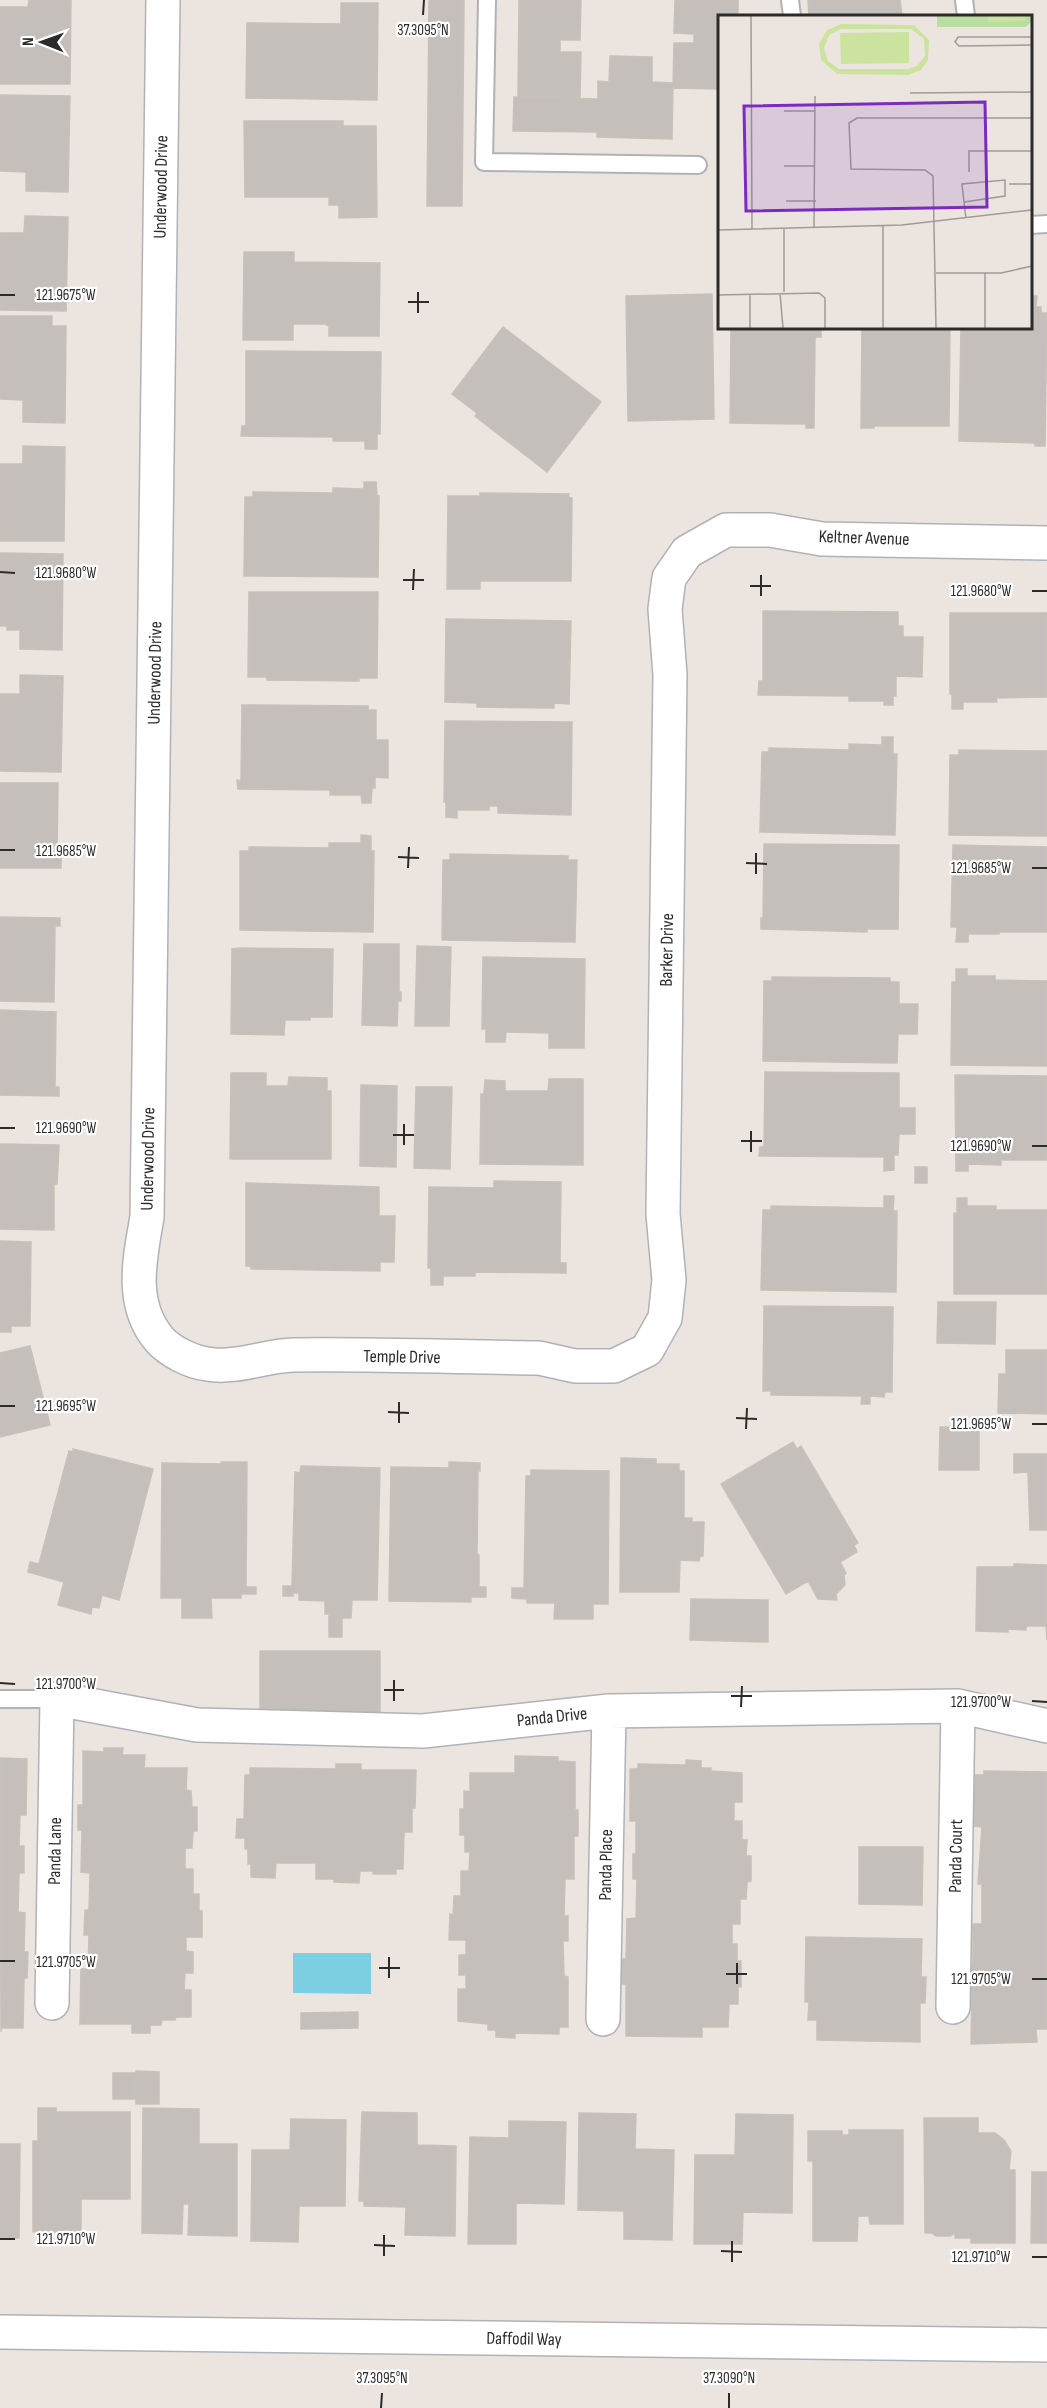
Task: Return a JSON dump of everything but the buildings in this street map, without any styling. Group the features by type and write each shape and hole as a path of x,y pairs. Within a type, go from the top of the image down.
{"street":[{"name":"Underwood Drive","path":"160,1340 144,1314 138,1284 147,1216 163,0"},
{"name":"Keltner Avenue","path":"687,552 726,530 770,530 822,538 1047,543"},
{"name":"Barker Drive","path":"648,1350 665,1318 669,1280 663,1214 670,675 665,609 669,578 687,552"},
{"name":"Temple Drive","path":"160,1340 182,1356 206,1364 236,1364 289,1355 539,1358 575,1366 614,1366 648,1350"},
{"name":"Panda Drive","path":"57,1699 197,1725 423,1731 609,1711 958,1706 1047,1726"},
{"name":"Panda Lane","path":"52,2003 57,1699"},
{"name":"Panda Court","path":"953,2007 958,1706"},
{"name":"Panda Place","path":"603,2019 609,1711"},
{"name":"Daffodil Way","path":"0,2332 1047,2345"}],"lane":[{"path":"487,0 484,162 698,165"},
{"path":"790,0 792,15"},
{"path":"964,0 966,15"},
{"path":"1032,225 1047,224"},
{"path":"0,1699 57,1699"}],"water":[{"path":"293,1953 371,1953 371,1994 293,1993"}]}
